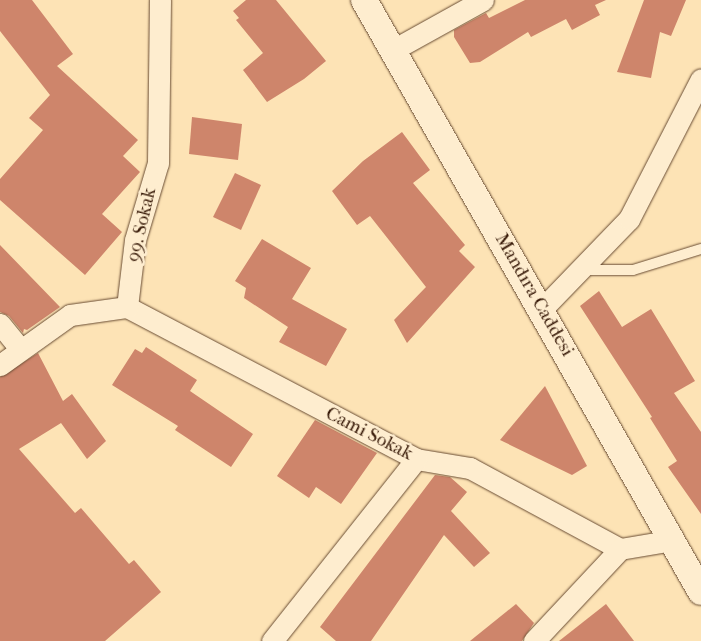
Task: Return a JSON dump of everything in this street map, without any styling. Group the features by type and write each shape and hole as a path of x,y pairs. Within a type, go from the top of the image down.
{"street":[{"name":"99. Sokak","path":"128,307 135,240 158,163 160,0"},
{"name":"Mandıra Caddesi","path":"364,0 391,51 674,540 701,592"},
{"path":"391,51 483,0"},
{"path":"542,309 577,270 629,219 701,78"},
{"path":"0,365 70,315 128,307"},
{"name":"Cami Sokak","path":"128,307 416,459 470,468 620,549"},
{"path":"0,324 20,349"},
{"path":"272,641 416,459"},
{"path":"534,641 620,549 674,540"}],"lane":[{"path":"577,270 633,270 701,249"}],"building":[{"path":"0,0 32,0 73,54 57,66 138,140 123,156 140,172 102,214 122,232 85,275 0,200 0,179 43,130 29,118 50,95 0,31"},
{"path":"246,0 276,0 326,61 304,79 267,102 243,70 263,53 236,20 239,18 233,11"},
{"path":"525,0 606,0 595,5 600,15 572,30 566,19 531,37 528,32 480,62 470,63 454,37 454,30 486,13 489,18"},
{"path":"644,0 686,0 671,36 660,32 651,78 617,72"},
{"path":"192,117 242,124 238,160 189,154"},
{"path":"402,132 430,170 413,183 465,245 459,251 475,267 407,343 394,320 426,287 370,216 357,225 332,191 363,161"},
{"path":"235,173 261,185 241,230 213,217"},
{"path":"262,239 311,268 292,299 347,329 326,366 279,342 288,327 244,298 246,288 235,281"},
{"path":"0,245 60,307 27,330 24,329 23,333 9,316 0,312"},
{"path":"599,291 622,327 651,309 695,381 674,393 701,432 701,514 668,467 677,461 650,418 652,417 580,306"},
{"path":"146,347 197,380 190,391 253,434 231,467 175,430 178,426 112,385 135,349 142,353"},
{"path":"38,353 63,401 72,394 106,441 87,459 61,423 19,449 75,513 81,508 129,564 134,560 161,592 105,641 0,641 0,377"},
{"path":"545,386 587,466 572,475 500,440"},
{"path":"315,420 377,453 341,504 316,487 309,498 277,476"},
{"path":"435,475 450,477 467,492 451,511 490,553 474,567 444,535 371,641 336,641 320,627"},
{"path":"516,604 534,623 522,641 470,641"},
{"path":"606,604 634,641 559,641"}]}
